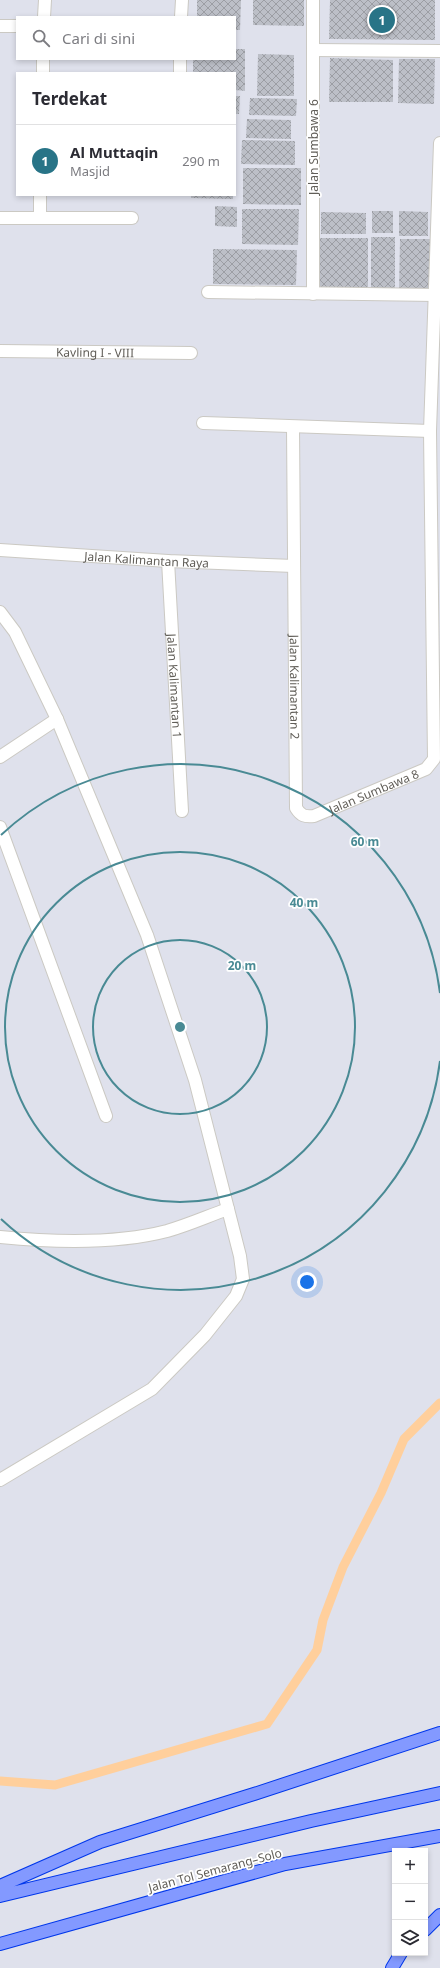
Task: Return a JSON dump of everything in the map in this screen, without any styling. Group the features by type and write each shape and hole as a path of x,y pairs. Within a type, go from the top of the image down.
{"highway":[{"path":"0,1886 100,1842 440,1733"},
{"name":"Jalan Tol Semarang–Solo","path":"0,1896 311,1820 440,1793"},
{"name":"Jalan Tol Semarang–Solo","path":"0,1944 285,1864 440,1836"},
{"path":"428,1927 440,1915"},
{"path":"392,1968 400,1956"}],"street":[{"path":"44,16 45,0"},
{"path":"181,16 182,0"},
{"name":"Jalan Sumbawa 6","path":"313,0 313,294"},
{"path":"0,26 16,26"},
{"path":"313,50 440,51"},
{"path":"43,60 43,72"},
{"path":"180,60 180,72"},
{"name":"Jalan Sumbawa 8","path":"296,808 300,814 305,817 314,816 426,769 434,759 430,431 436,295 440,143"},
{"path":"40,196 40,218"},
{"path":"0,218 132,218"},
{"path":"208,292 436,295"},
{"name":"Kavling I - VIII","path":"0,351 191,354"},
{"path":"203,423 430,431"},
{"name":"Jalan Kalimantan 2","path":"293,427 296,808"},
{"name":"Jalan Kalimantan Raya","path":"0,550 168,561 294,566"},
{"name":"Jalan Kalimantan 1","path":"168,561 182,811"},
{"path":"0,612 15,632 57,719 147,935 196,1080 240,1256 243,1278 236,1296 205,1335 152,1389 0,1480"},
{"path":"0,757 57,719"},
{"path":"0,827 106,1116"},
{"path":"0,1237 40,1241 146,1235 168,1230 228,1209"}],"building":[{"path":"197,0 241,0 240,30 236,30 236,16 197,16"},
{"path":"253,0 304,0 304,26 253,25"},
{"path":"330,0 435,0 435,40 329,39"},
{"path":"236,49 245,49 245,91 236,90 236,72 193,72 193,60 236,60"},
{"path":"258,54 294,55 294,96 257,96"},
{"path":"330,58 393,60 393,102 329,102"},
{"path":"399,59 435,59 434,104 398,103"},
{"path":"236,96 240,96 239,114 236,114"},
{"path":"250,98 297,99 296,116 249,115"},
{"path":"247,119 291,120 291,139 246,138"},
{"path":"242,140 295,141 295,165 241,164"},
{"path":"243,168 301,168 301,205 243,204"},
{"path":"191,196 233,196 233,199 191,198"},
{"path":"215,206 237,207 237,227 215,226"},
{"path":"242,209 299,209 298,245 242,244"},
{"path":"372,211 393,211 393,233 372,233"},
{"path":"399,211 428,212 428,236 399,236"},
{"path":"321,212 366,213 366,234 321,234"},
{"path":"371,237 395,237 395,291 371,290"},
{"path":"319,238 368,238 368,287 318,287"},
{"path":"400,239 430,239 430,291 399,291"},
{"path":"213,249 297,250 296,285 213,284"}],"waterway":[{"path":"0,1781 55,1785 267,1724 317,1650 323,1620 343,1567 381,1493 404,1439 440,1403"}],"place":[{"name":"Al Muttaqin","path":"382,20"}]}
